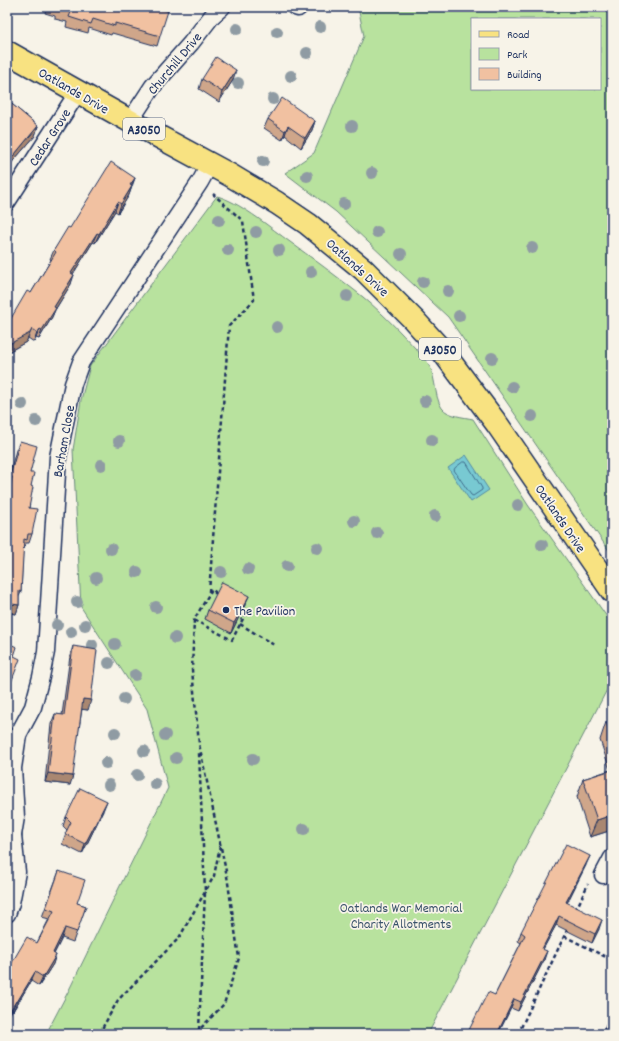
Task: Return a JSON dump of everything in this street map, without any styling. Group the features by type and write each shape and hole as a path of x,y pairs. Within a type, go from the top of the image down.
{"main road":[{"name":"Oatlands Drive","path":"7,52 130,122 205,173 277,203 308,224 363,269 414,320 443,352 497,424 612,591"}],"street":[{"name":"Churchill Drive","path":"130,122 153,86 191,43 213,10"},
{"name":"Cedar Grove","path":"7,202 78,92"},
{"name":"Barham Close","path":"7,748 18,735 33,707 46,652 58,458 76,377 81,362 205,173"},
{"path":"7,914 11,903 17,872 10,836 16,817 13,768 18,735"},
{"path":"603,875 612,858"}],"path":[{"path":"199,1032 205,892 199,744 192,670 194,620 209,593 229,326 254,300 243,221 205,173"},
{"path":"194,620 232,640 248,609"},
{"path":"240,624 274,644"},
{"path":"199,744 227,876 239,958 224,1004 199,1032"},
{"path":"99,1034 118,1000 179,938 214,876 220,845"},
{"path":"573,915 593,873 603,875"},
{"path":"518,1034 570,922"},
{"path":"564,936 612,960"}],"green space":[{"path":"358,7 612,7 612,555 448,317 336,212 285,173 314,153 364,36"},
{"name":"Oatlands War Memorial Charity Allotments","path":"217,196 234,203 253,214 335,275 388,319 411,343 429,364 437,397 442,408 448,413 473,419 528,505 612,624 612,680 428,1034 46,1034 168,788 147,709 81,607 73,450 81,400 90,366"}],"water":[{"path":"466,455 489,490 471,502 448,468"}],"building":[{"path":"59,7 156,7 168,11 160,36 115,23 115,26 93,19 91,24 69,17 71,12 58,9"},
{"path":"216,57 236,70 222,92 202,79"},
{"path":"282,98 315,121 305,138 288,126 285,131 268,119"},
{"path":"7,100 38,126 10,160 7,157"},
{"path":"111,162 135,178 130,185 132,186 121,204 118,202 99,234 97,233 71,273 74,275 42,330 40,329 37,333 32,329 30,333 11,343 7,340 7,317 10,320 27,291 31,293 56,252 54,250 68,227 70,228"},
{"path":"20,441 37,446 30,473 34,473 29,508 37,509 32,534 28,534 27,540 24,539 19,605 12,604 11,608 7,608 7,504 12,477 10,476"},
{"name":"The Pavilion","path":"222,582 249,596 234,623 208,610"},
{"path":"7,643 17,647 14,656 20,659 7,693"},
{"path":"73,646 97,650 91,700 83,699 73,776 48,773 55,714 64,715"},
{"path":"612,721 612,739 606,722"},
{"path":"612,770 612,815 597,820 583,779"},
{"path":"80,788 107,801 85,844 65,834 71,822 66,817"},
{"path":"566,844 590,856 566,902 602,920 595,934 559,916 542,949 547,951 521,1002 514,999 497,1034 467,1034 488,992 495,995 525,935 521,932"},
{"path":"59,871 85,880 77,903 86,906 77,932 65,928 53,953 56,955 43,977 35,972 7,1016 7,971 27,937 37,943 54,911 46,908"},
{"path":"612,1012 612,1034 602,1034"}],"place":[{"name":"The Pavilion","path":"226,610"}]}
